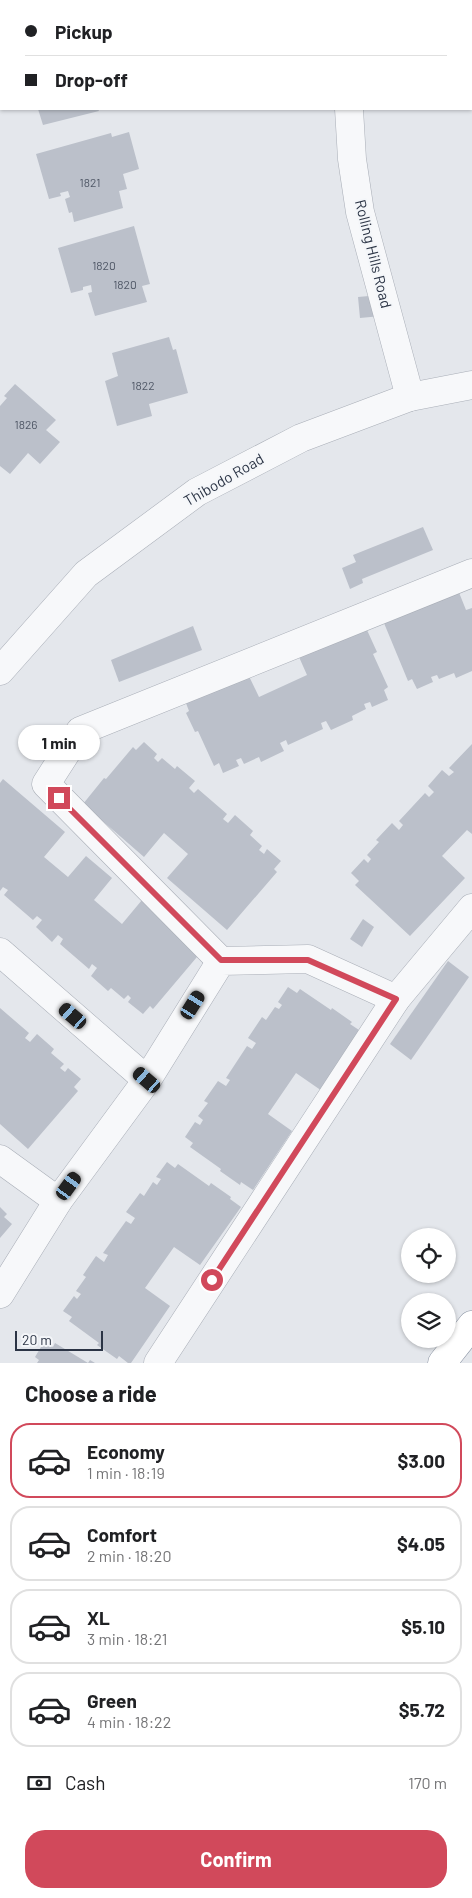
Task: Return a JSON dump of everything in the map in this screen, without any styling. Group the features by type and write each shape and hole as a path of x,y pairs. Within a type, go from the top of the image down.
{"highway":[{"path":"442,1363 472,1325"}],"street":[{"name":"Rolling Hills Road","path":"349,110 352,159 360,212 410,397"},
{"name":"Thibodo Road","path":"0,671 86,574 197,492 301,438 410,397 472,385"},
{"path":"396,999 308,960 221,960 46,784 80,731 472,573"},
{"path":"158,1363 396,999 472,908"},
{"path":"0,952 147,1080"},
{"path":"0,1294 58,1201 147,1080 221,960"},
{"path":"0,1159 58,1201"}],"building":[{"path":"38,110 99,111 43,125"},
{"path":"129,132 139,169 123,174 127,189 119,191 123,208 74,222 72,212 69,213 65,199 70,197 68,191 60,193 61,196 49,199 36,154 111,133 112,137"},
{"path":"134,226 150,284 142,286 147,302 95,316 88,293 92,292 91,285 83,287 83,290 71,293 58,248"},
{"path":"380,295 381,316 360,318 358,297"},
{"path":"169,337 173,350 176,349 188,393 149,404 152,416 117,426 105,381 118,376 112,353"},
{"path":"15,384 56,420 46,430 60,442 40,464 28,453 10,474 0,466 0,406 7,398 4,396"},
{"path":"423,527 433,550 362,579 363,583 350,589 342,568 356,562 353,555"},
{"path":"454,580 466,610 472,608 472,671 456,678 454,673 439,679 437,675 431,677 433,682 417,689 412,679 408,681 379,611"},
{"path":"193,626 202,650 119,682 111,660"},
{"path":"367,630 377,652 373,654 388,687 384,690 388,700 372,707 370,702 364,704 366,709 352,716 353,720 331,730 326,721 321,723 323,729 288,745 286,740 280,743 284,751 261,762 259,757 244,764 241,758 236,760 239,766 223,773 219,763 214,766 198,731 195,732 186,713 189,711 184,698 246,670 259,697 307,675 295,648"},
{"path":"144,742 157,754 154,758 158,762 162,758 175,769 177,766 195,781 189,788 194,793 198,789 227,814 223,819 228,823 235,815 253,831 250,835 262,846 259,850 264,854 267,849 281,861 274,869 277,872 227,930 167,878 188,854 164,833 144,857 83,804 133,747 136,750"},
{"path":"472,744 472,834 467,830 442,856 465,878 410,936 355,885 359,881 351,873 364,859 368,863 371,859 367,855 379,842 376,840 392,823 399,830 403,825 399,821 425,793 429,797 434,792 428,786 442,770 449,776 454,772 449,768"},
{"path":"3,779 65,832 44,857 68,877 86,856 112,878 94,900 122,924 142,900 202,951 153,1009 150,1006 143,1014 128,1002 131,998 128,995 124,999 111,988 108,991 91,976 97,968 92,964 89,969 60,944 63,939 58,935 52,942 36,927 42,920 37,916 33,920 4,895 8,890 3,887 0,891 0,783"},
{"path":"363,919 374,927 362,947 350,939"},
{"path":"448,961 469,977 411,1060 390,1044"},
{"path":"288,987 297,993 300,989 331,1010 332,1008 352,1022 350,1024 362,1032 322,1091 296,1073 268,1114 292,1131 253,1190 241,1182 240,1185 220,1171 221,1169 190,1147 193,1143 185,1137 195,1122 200,1125 203,1120 198,1116 208,1103 204,1101 218,1081 226,1086 230,1080 226,1078 247,1046 252,1049 256,1043 248,1038 262,1017 266,1020 275,1007 279,1009 282,1005 278,1002"},
{"path":"0,1008 29,1033 25,1038 30,1042 37,1034 54,1049 51,1053 64,1064 60,1068 65,1072 68,1068 81,1079 74,1087 78,1091 28,1149 0,1124"},
{"path":"167,1162 175,1168 178,1164 209,1186 211,1183 231,1197 230,1199 241,1207 200,1265 174,1247 145,1288 170,1306 131,1363 128,1363 119,1356 117,1359 97,1345 99,1343 69,1321 72,1317 63,1311 74,1296 77,1299 81,1294 76,1291 86,1277 83,1275 96,1256 104,1262 108,1255 103,1253 126,1221 131,1224 135,1218 126,1212 140,1193 144,1196 153,1182 157,1185 161,1179 156,1177"},
{"path":"0,1207 7,1214 4,1217 12,1224 0,1238"},
{"path":"44,1342 53,1347 55,1343 88,1363 37,1363 39,1360 35,1357"}],"route":[{"path":"59,798 221,960 308,960 396,999 212,1280"}]}
